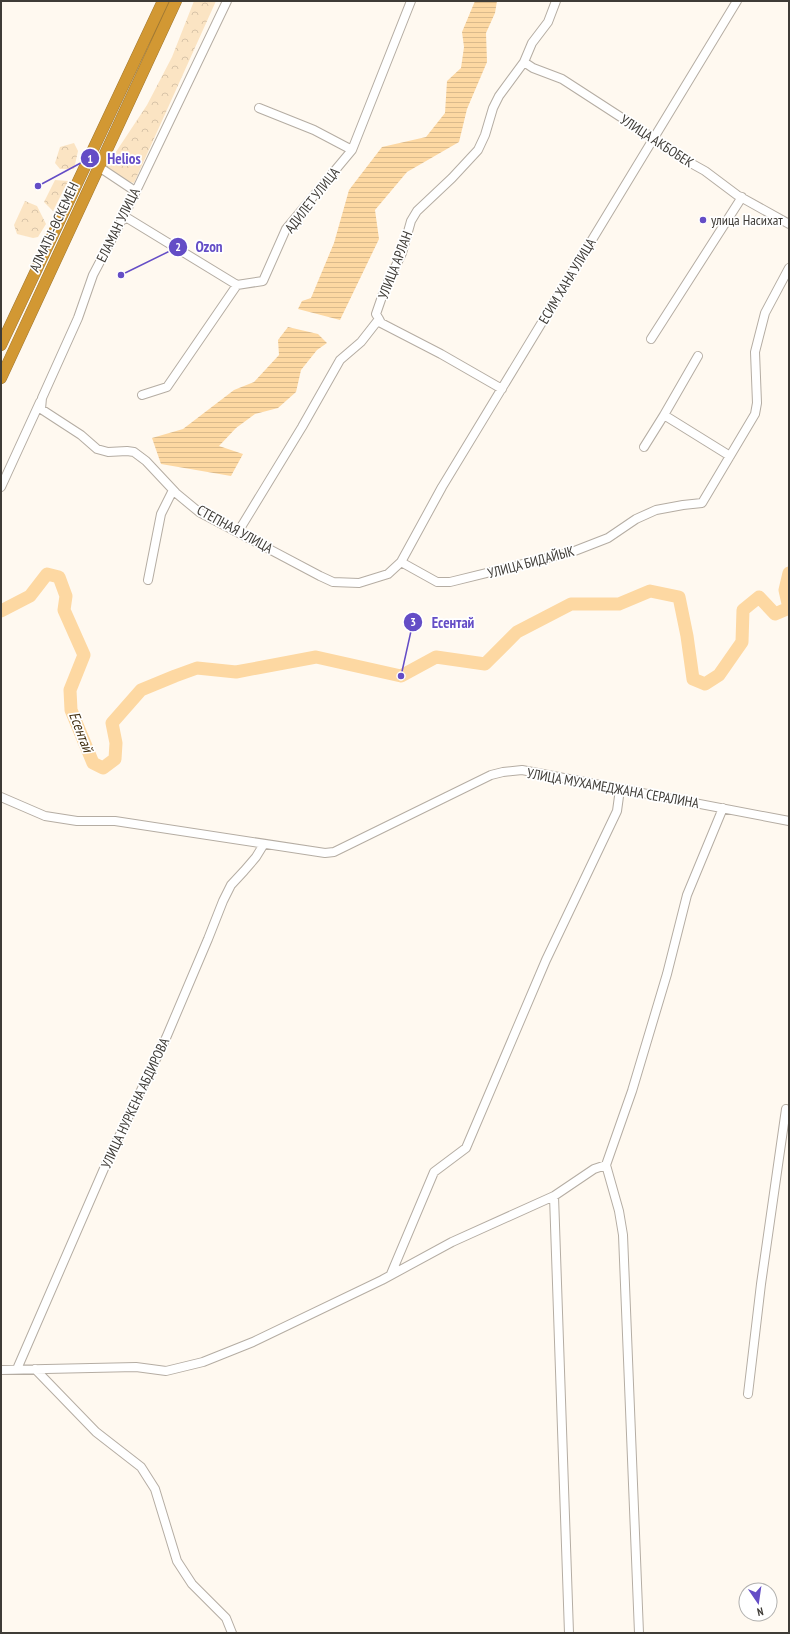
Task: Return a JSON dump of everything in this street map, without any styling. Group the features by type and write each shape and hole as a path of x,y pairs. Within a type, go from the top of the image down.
{"highway":[{"name":"АЛМАТЫ-ӨСКЕМЕН","path":"1,345 163,1"},
{"name":"АЛМАТЫ-ӨСКЕМЕН","path":"1,378 176,1"}],"street":[{"name":"ЕЛАМАН УЛИЦА","path":"41,409 42,398 78,318 93,275 124,216 227,1"},
{"name":"АДИЛЕТ УЛИЦА","path":"237,285 263,281 286,229 352,150 411,1"},
{"name":"УЛИЦА АРЛАН","path":"238,532 302,427 340,360 361,342 379,319 376,314 385,288 402,253 411,221 417,211 452,178 478,150 485,135 493,108 524,62 532,43 548,22 556,1"},
{"name":"ЕСИМ ХАНА УЛИЦА","path":"401,562 442,487 736,1"},
{"name":"УЛИЦА АКБОБЕК","path":"524,62 533,68 562,79 742,197 789,224"},
{"path":"259,108 314,130 352,150"},
{"path":"99,167 135,191"},
{"path":"651,339 742,197"},
{"path":"124,216 237,285 167,387 142,395"},
{"path":"664,416 730,456 755,414 757,403 755,352 765,312 789,268"},
{"path":"379,319 381,323 441,354 502,389"},
{"path":"644,448 698,356"},
{"path":"1,488 42,398"},
{"name":"СТЕПНАЯ УЛИЦА","path":"41,409 81,435 97,449 108,452 134,452 146,461 173,490 199,512 333,582 359,583 375,580 388,574 401,562"},
{"name":"УЛИЦА БИДАЙЫК","path":"401,562 437,582 450,582 572,552 608,538 636,519 656,510 702,503 730,456"},
{"path":"148,580 162,514 173,490"},
{"name":"УЛИЦА МУХАМЕДЖАНА СЕРАЛИНА","path":"1,797 45,816 76,821 115,821 325,854 334,852 491,775 522,770 789,821"},
{"path":"391,1274 434,1172 466,1148 546,960 617,811 620,789"},
{"path":"640,1633 622,1235 619,1211 606,1164 632,1091 687,895 724,808"},
{"name":"УЛИЦА НУРКЕНА АБДИРОВА","path":"17,1369 106,1164 166,1038 223,901 231,885 244,872 264,844"},
{"path":"748,1394 760,1284 786,1109 789,1110"},
{"path":"1,1370 35,1368 136,1367 166,1371 203,1362 253,1342 391,1274 452,1242 554,1196 594,1169 606,1164"},
{"path":"554,1196 569,1633"},
{"path":"35,1368 96,1432 141,1467 155,1489 176,1561 192,1584 226,1618 232,1633"}],"green space":[{"path":"194,1 216,1 134,183 102,173 147,105 172,57"},
{"path":"74,143 78,151 74,169 60,169 55,163 60,147"},
{"path":"55,180 68,181 53,211 44,202"},
{"path":"25,201 37,206 46,224 38,237 33,238 17,234 14,225"}],"shaded area":[{"path":"475,1 497,1 495,13 486,33 487,62 467,109 459,142 407,172 375,210 379,239 340,320 298,309 302,301 311,298 334,243 349,190 382,147 426,137 445,113 447,81 461,68 464,47 462,32"},
{"path":"288,327 318,334 327,343 317,350 301,370 296,392 278,408 255,414 236,428 219,446 243,454 231,476 161,464 152,438 183,429 234,390 254,382 279,355 278,340"}],"waterway":[{"name":"Есентай","path":"789,573 785,590 789,608"},
{"name":"Есентай","path":"1,611 30,596 47,574 59,577 66,596 64,610 84,655 70,690 71,710 93,763 103,768 115,759 116,743 112,723 141,690 197,668 236,672 316,657 401,676 436,657 485,664 517,632 571,604 619,604 650,591 679,597 687,636 693,679 705,684 719,675 742,642 743,610 759,597 775,614 789,608"}],"place":[{"name":"Helios","path":"38,186"},
{"name":"улица Насихат","path":"703,220"},
{"name":"Ozon","path":"121,275"},
{"name":"Есентай","path":"401,676"}]}
